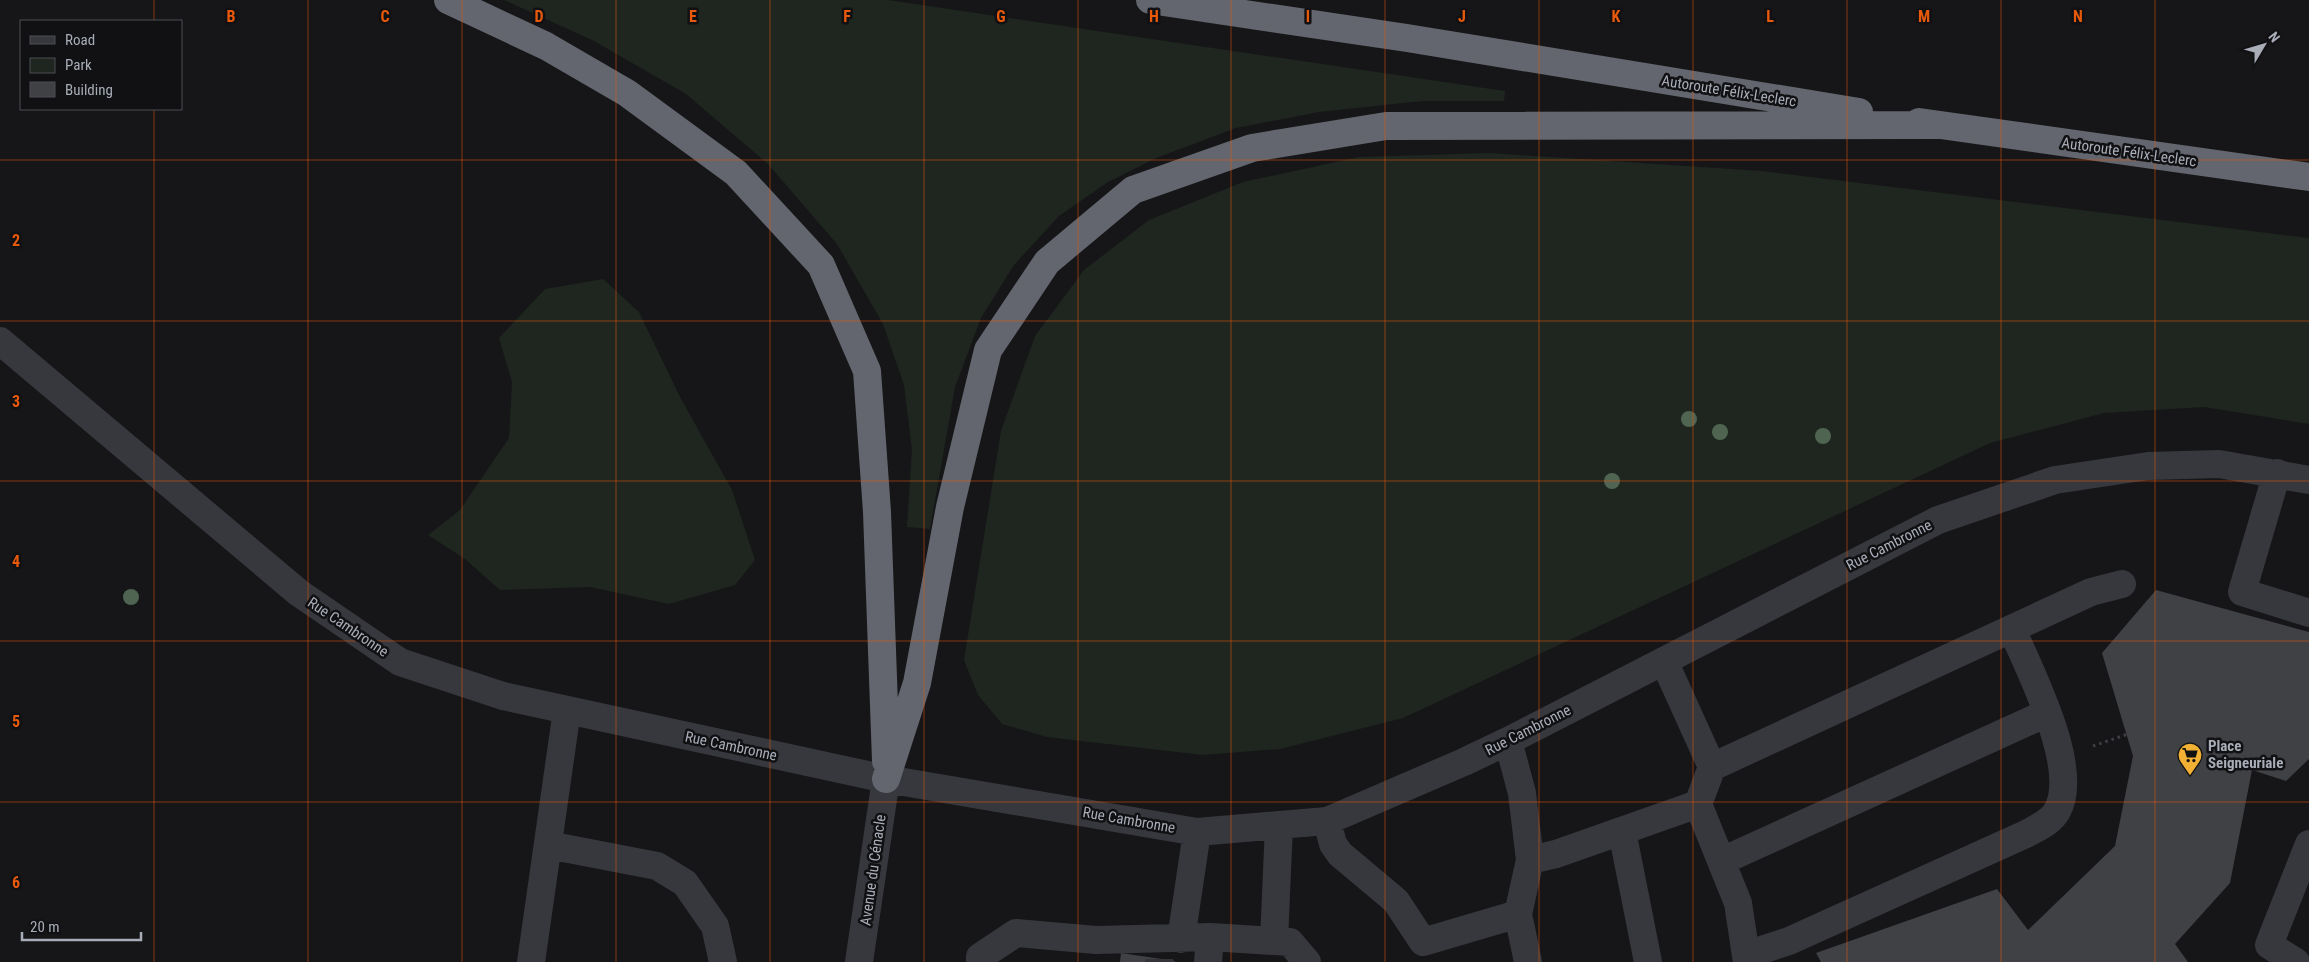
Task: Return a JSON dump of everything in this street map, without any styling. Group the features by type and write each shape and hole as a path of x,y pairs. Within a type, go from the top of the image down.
{"highway":[{"path":"448,0 546,46 627,93 736,173 821,265 867,371 877,512 886,779"},
{"name":"Autoroute Félix-Leclerc","path":"1150,0 1407,38 1938,125 2309,177"},
{"path":"886,779 917,683 950,507 988,350 1048,262 1133,190 1252,148 1386,126 1938,125"}],"street":[{"name":"Rue Cambronne","path":"0,341 299,593 400,662 503,696 886,779 1196,832 1327,821 1508,741 1938,520 2055,480 2148,466 2210,464 2277,473 2309,480"},
{"path":"2277,473 2242,592 2309,613"},
{"path":"2012,629 2055,734 2064,778 2063,798 2056,813 2044,824 1789,941 1746,958 1738,903 1698,804 1712,767 2092,592 2122,584"},
{"path":"1664,661 1712,767"},
{"path":"531,962 567,710"},
{"path":"1722,862 2047,713"},
{"path":"1508,741 1522,793 1530,860 1518,914 1528,962"},
{"name":"Avenue du Cénacle","path":"860,962 886,779"},
{"path":"1530,860 1556,854 1698,804"},
{"path":"1327,821 1333,844 1340,854 1396,901 1422,942 1518,914"},
{"path":"1274,941 1279,825"},
{"path":"1622,831 1648,962"},
{"path":"1167,946 1196,832"},
{"path":"2296,962 2269,945 2309,844"},
{"path":"548,845 657,866 686,883 715,926 719,961"},
{"path":"980,962 980,957 1016,933 1095,951 1167,946 1209,950 1274,941 1290,942 1307,962"}],"green space":[{"path":"504,0 888,0 1505,91 1504,101 1422,101 1319,112 1236,128 1156,158 1108,182 1059,216 1014,265 981,318 955,387 930,529 907,527 912,450 904,385 883,324 837,244 768,164 686,94 594,41"},
{"path":"1490,153 1762,171 2309,238 2309,424 2204,407 2104,413 1990,443 1403,718 1280,749 1203,755 1047,737 1002,724 978,695 964,660 1001,431 1035,336 1084,270 1149,220 1243,182 1359,157"},
{"path":"603,279 639,312 680,397 732,490 755,560 735,585 669,604 590,587 500,590 465,559 428,535 460,510 509,438 512,382 499,338 545,289"}],"building":[{"name":"Place Seigneuriale","path":"2156,590 2309,632 2309,759 2286,781 2252,770 2230,883 2175,944 2188,962 1821,962 1816,953 1997,889 2028,930 2115,846 2133,756 2102,653"},
{"path":"1121,953 1175,961 1175,962 1120,962"}],"place":[{"name":"Place Seigneuriale","path":"2190,776"}]}
